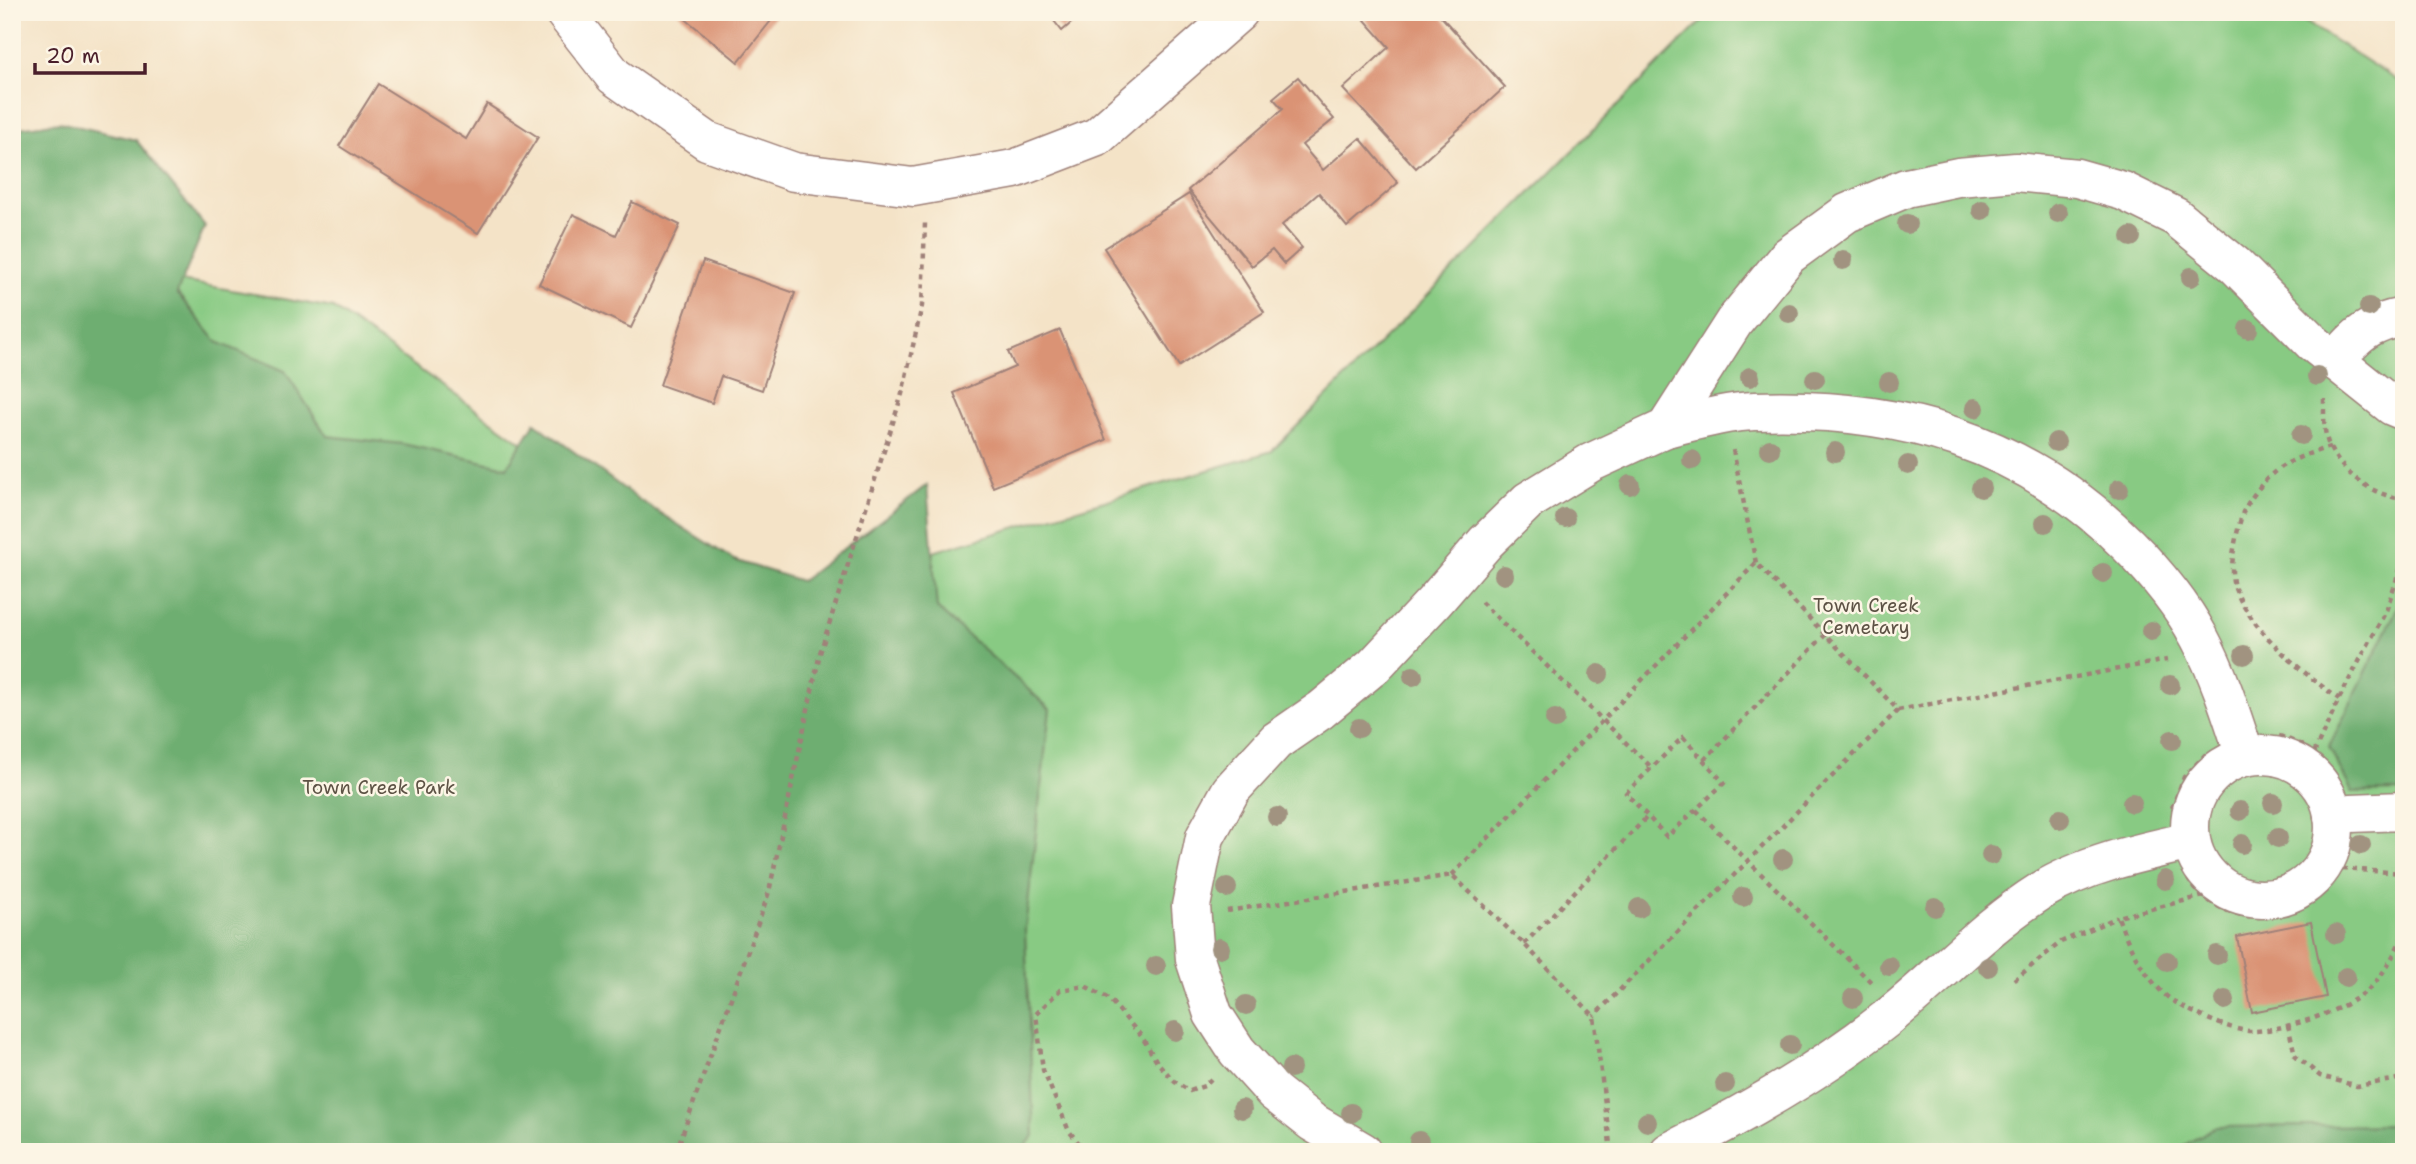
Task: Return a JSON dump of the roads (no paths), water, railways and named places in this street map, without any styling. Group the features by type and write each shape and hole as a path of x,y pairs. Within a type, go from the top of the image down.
{"street":[{"path":"564,12 614,76 707,141 794,172 913,187 1014,169 1097,136 1239,12"},
{"path":"1666,428 1734,322 1788,256 1847,213 1906,188 1958,177 2016,172 2077,178 2123,191 2176,217 2235,265 2313,343 2392,406 2404,411"},
{"path":"2335,361 2355,336 2383,321 2404,317"},
{"path":"1363,1152 1312,1122 1274,1092 1237,1051 1213,1014 1195,959 1191,917 1205,837 1231,790 1276,741 1321,710 1374,666 1486,542 1528,501 1590,463 1666,428 1752,411 1832,411 1905,422 1992,449 2055,484 2107,524 2154,571 2199,636 2246,746 2298,764 2312,775 2342,814"},
{"path":"2182,844 2189,829 2193,804 2205,782 2246,746"},
{"path":"2342,814 2404,811"},
{"path":"1669,1152 1811,1074 1898,1009 1957,956 2042,890 2106,861 2182,844 2194,853 2205,873 2222,888 2243,897 2266,900 2288,895 2308,884 2323,867 2342,814"}],"park label":[{"name":"Town Creek Cemetary","path":"1866,616"},
{"name":"Town Creek Park","path":"379,787"}]}
